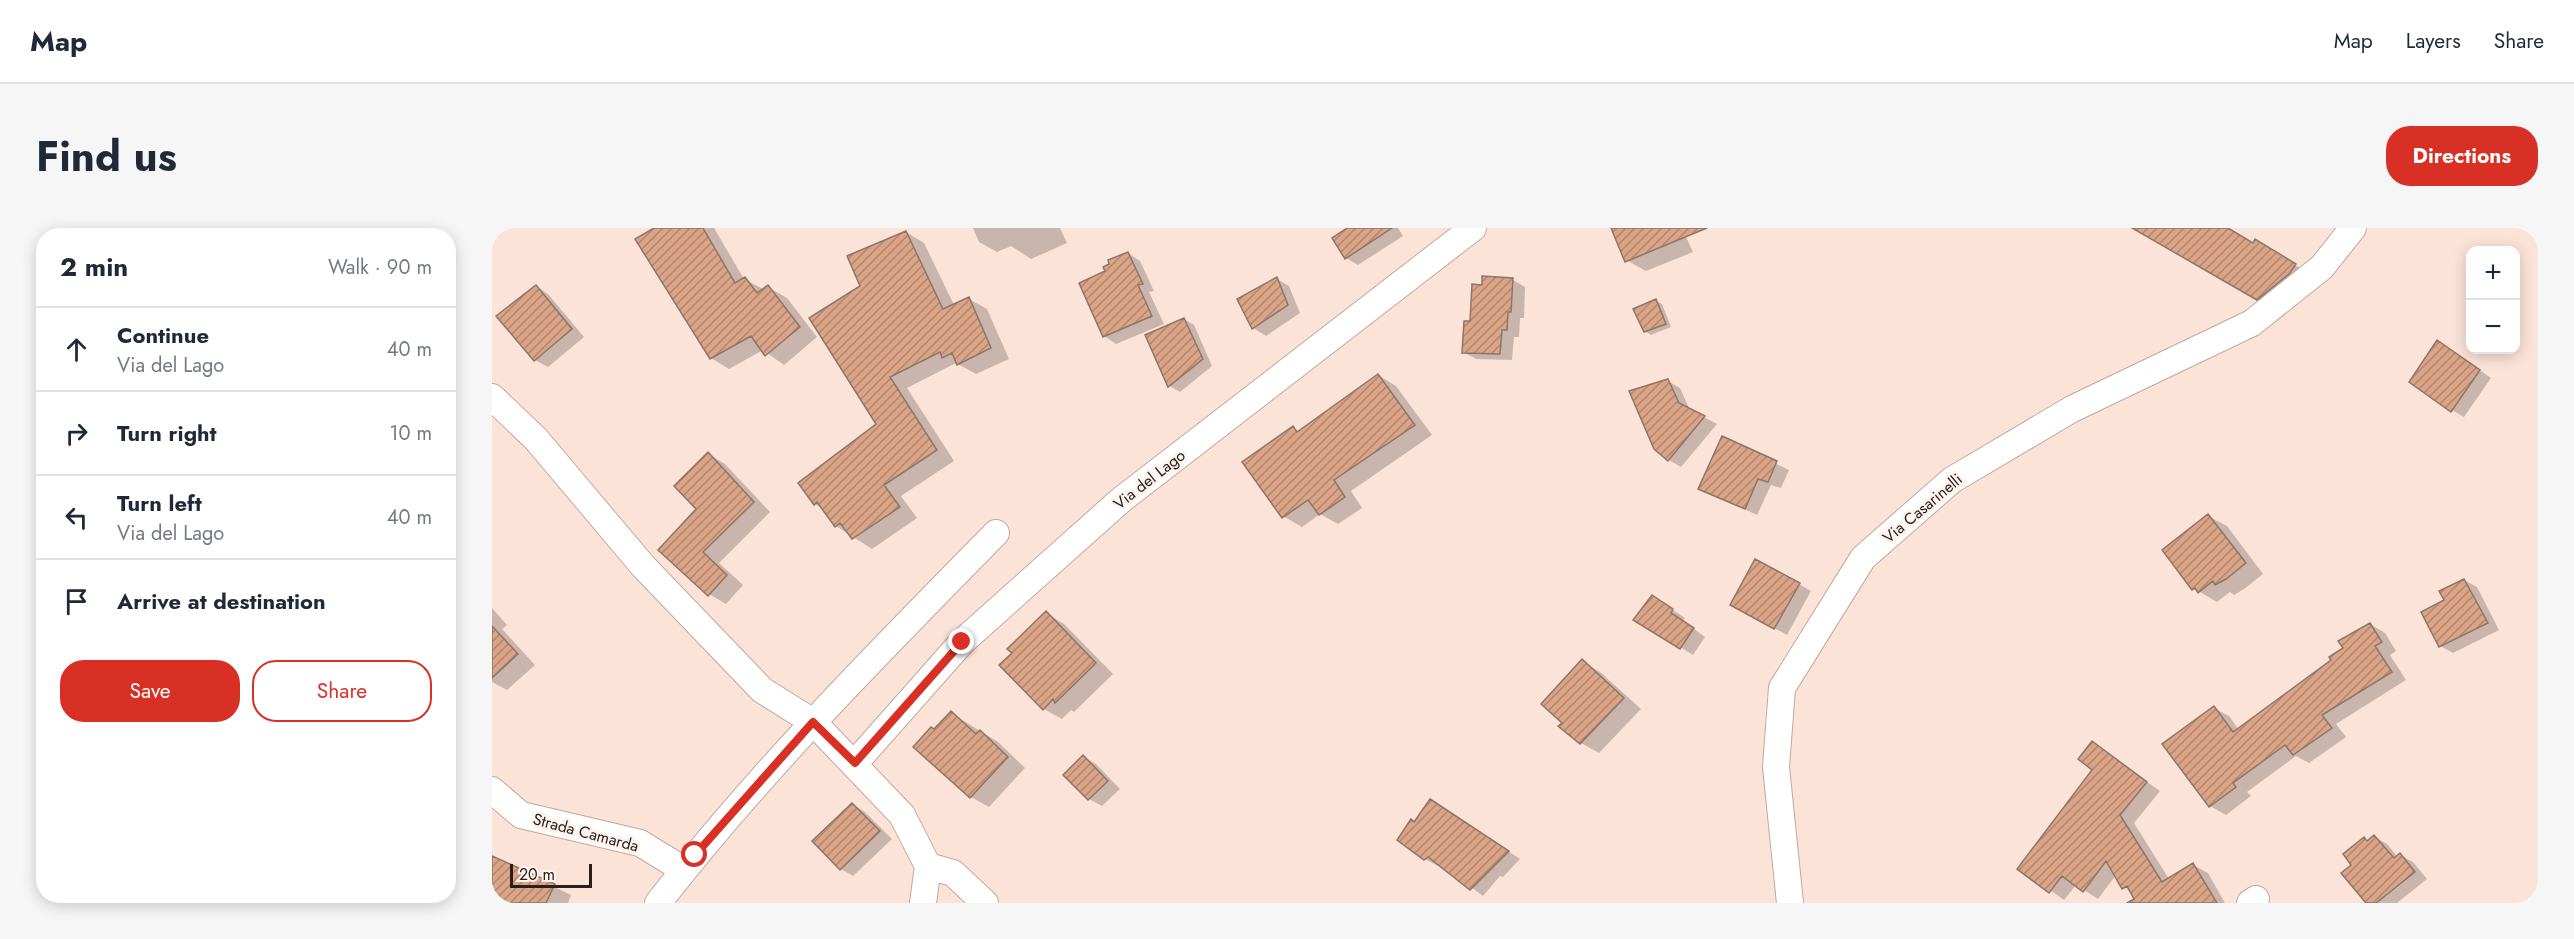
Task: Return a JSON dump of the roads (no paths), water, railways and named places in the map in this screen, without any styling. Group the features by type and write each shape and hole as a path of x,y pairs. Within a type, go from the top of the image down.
{"street":[{"name":"Via del Lago","path":"855,763 962,642 1121,500 1473,228"},
{"name":"Via Casarinelli","path":"1790,903 1776,767 1782,688 1863,558 1952,480 2072,409 2252,323 2322,267 2353,228"},
{"path":"492,397 536,439 643,566 762,690 813,722 855,763 902,815 927,866 923,903"},
{"path":"658,903 842,689 996,533"},
{"name":"Strada Camarda","path":"492,790 521,815 640,843 684,870"},
{"path":"927,866 954,873 986,903"}]}
